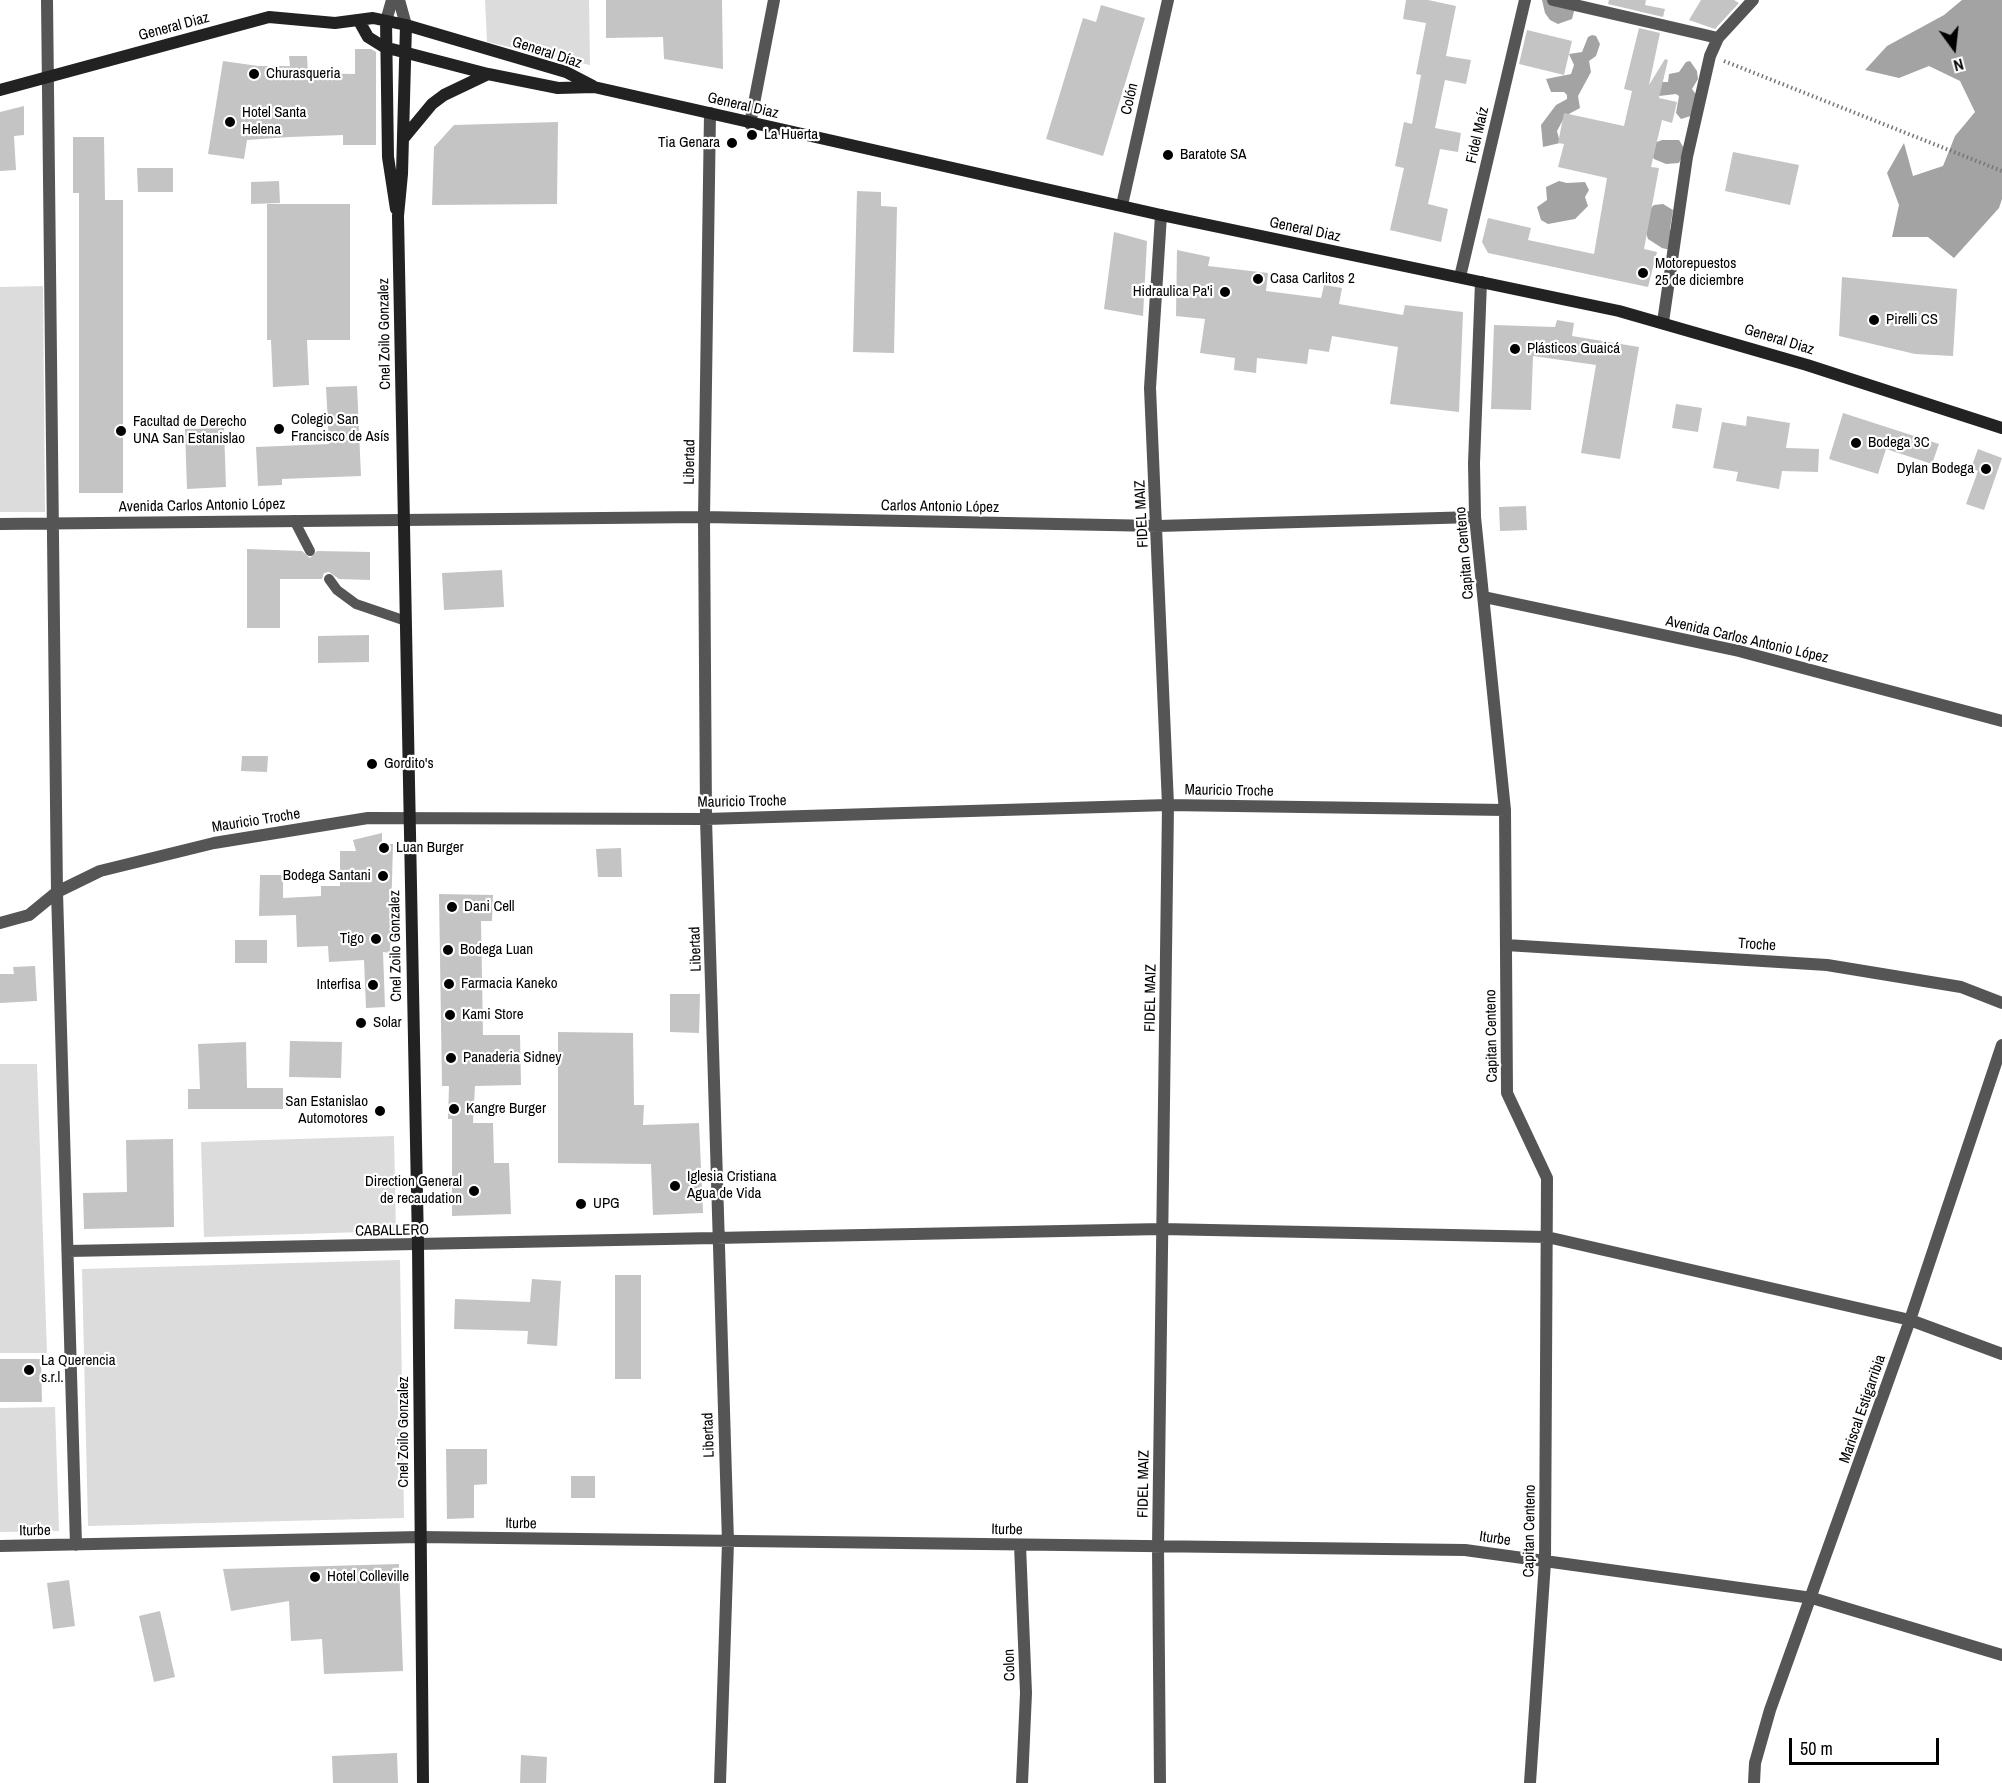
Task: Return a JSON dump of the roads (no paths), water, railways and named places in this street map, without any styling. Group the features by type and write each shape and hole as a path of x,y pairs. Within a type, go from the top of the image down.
{"main road":[{"name":"General Diaz","path":"0,90 269,17 335,23 373,18 386,21"},
{"path":"359,21 368,37 384,47"},
{"name":"General Díaz","path":"386,21 566,72 594,87"},
{"name":"Cnel Zoilo Gonzalez","path":"386,21 384,47 389,174 398,216"},
{"name":"Cnel Zoilo Gonzalez","path":"406,25 398,216 418,1245 423,1783"},
{"name":"General Díaz","path":"384,47 488,74 558,88 594,87"},
{"path":"403,139 438,99 488,74"},
{"name":"General Diaz","path":"594,87 1161,215 1663,322 1807,364 2002,428"}],"street":[{"path":"47,0 50,76 57,892 76,1545"},
{"path":"386,21 392,0"},
{"path":"399,0 406,25"},
{"path":"750,124 774,0"},
{"name":"Colón","path":"1122,205 1168,0"},
{"name":"Fidel Maíz","path":"1460,277 1525,0"},
{"path":"1554,0 1718,38"},
{"path":"1663,322 1687,157 1710,56 1718,38 1754,0"},
{"name":"Libertad","path":"710,114 704,517 706,819 716,1088 718,1238 728,1542 720,1783"},
{"name":"FIDEL MAIZ","path":"1160,1783 1158,1547 1168,805 1158,526 1150,388 1161,215"},
{"name":"Capitan Centeno","path":"1481,282 1474,463 1475,517 1504,810 1507,1093 1547,1178 1545,1562 1530,1783"},
{"name":"Carlos Antonio López","path":"404,519 704,517 1158,526 1475,517"},
{"name":"Avenida Carlos Antonio López","path":"0,524 404,519"},
{"name":"Avenida Carlos Antonio López","path":"1484,597 1739,651 2002,721"},
{"name":"Mauricio Troche","path":"0,923 29,915 57,892 100,871 214,843 368,818 706,819 1168,805 1504,810"},
{"name":"Troche","path":"1506,945 1827,965 1960,987 2002,1004"},
{"name":"Mariscal Estigarribia","path":"1754,1783 1755,1763 1770,1710 1910,1320 2002,1045"},
{"name":"CABALLERO","path":"68,1251 1162,1229 1547,1237 1910,1320 2002,1354"},
{"name":"Iturbe","path":"0,1546 420,1538 1465,1550 1812,1598 2002,1655"},
{"name":"Colon","path":"1020,1545 1026,1693 1022,1783"}],"lane":[{"path":"294,520 310,551"},
{"path":"329,579 337,591 356,604 406,621"}],"place":[{"name":"Churasqueria","path":"254,74"},
{"name":"Hotel Santa Helena","path":"230,122"},
{"name":"La Huerta","path":"752,135"},
{"name":"Tia Genara","path":"732,143"},
{"name":"Baratote SA","path":"1168,155"},
{"name":"Motorepuestos 25 de diciembre","path":"1643,273"},
{"name":"Casa Carlitos 2","path":"1258,279"},
{"name":"Hidraulica Pa'i","path":"1225,292"},
{"name":"Pirelli CS","path":"1874,320"},
{"name":"Plásticos Guaicá","path":"1515,349"},
{"name":"Colegio San Francisco de Asís","path":"279,429"},
{"name":"Facultad de Derecho UNA San Estanislao","path":"121,431"},
{"name":"Bodega 3C","path":"1856,443"},
{"name":"Dylan Bodega","path":"1986,469"},
{"name":"Gordito's","path":"372,764"},
{"name":"Luan Burger","path":"384,848"},
{"name":"Bodega Santani","path":"383,876"},
{"name":"Dani Cell","path":"452,907"},
{"name":"Tigo","path":"376,939"},
{"name":"Bodega Luan","path":"448,950"},
{"name":"Farmacia Kaneko","path":"449,984"},
{"name":"Interfisa","path":"373,985"},
{"name":"Kami Store","path":"450,1015"},
{"name":"Solar","path":"361,1023"},
{"name":"Panaderia Sidney","path":"451,1058"},
{"name":"Kangre Burger","path":"454,1109"},
{"name":"San Estanislao Automotores","path":"380,1111"},
{"name":"Iglesia Cristiana Agua de Vida","path":"675,1186"},
{"name":"Direction General de recaudation","path":"474,1191"},
{"name":"UPG","path":"581,1204"},
{"name":"La Querencia s.r.l.","path":"29,1370"},
{"name":"Hotel Colleville","path":"315,1577"}]}
